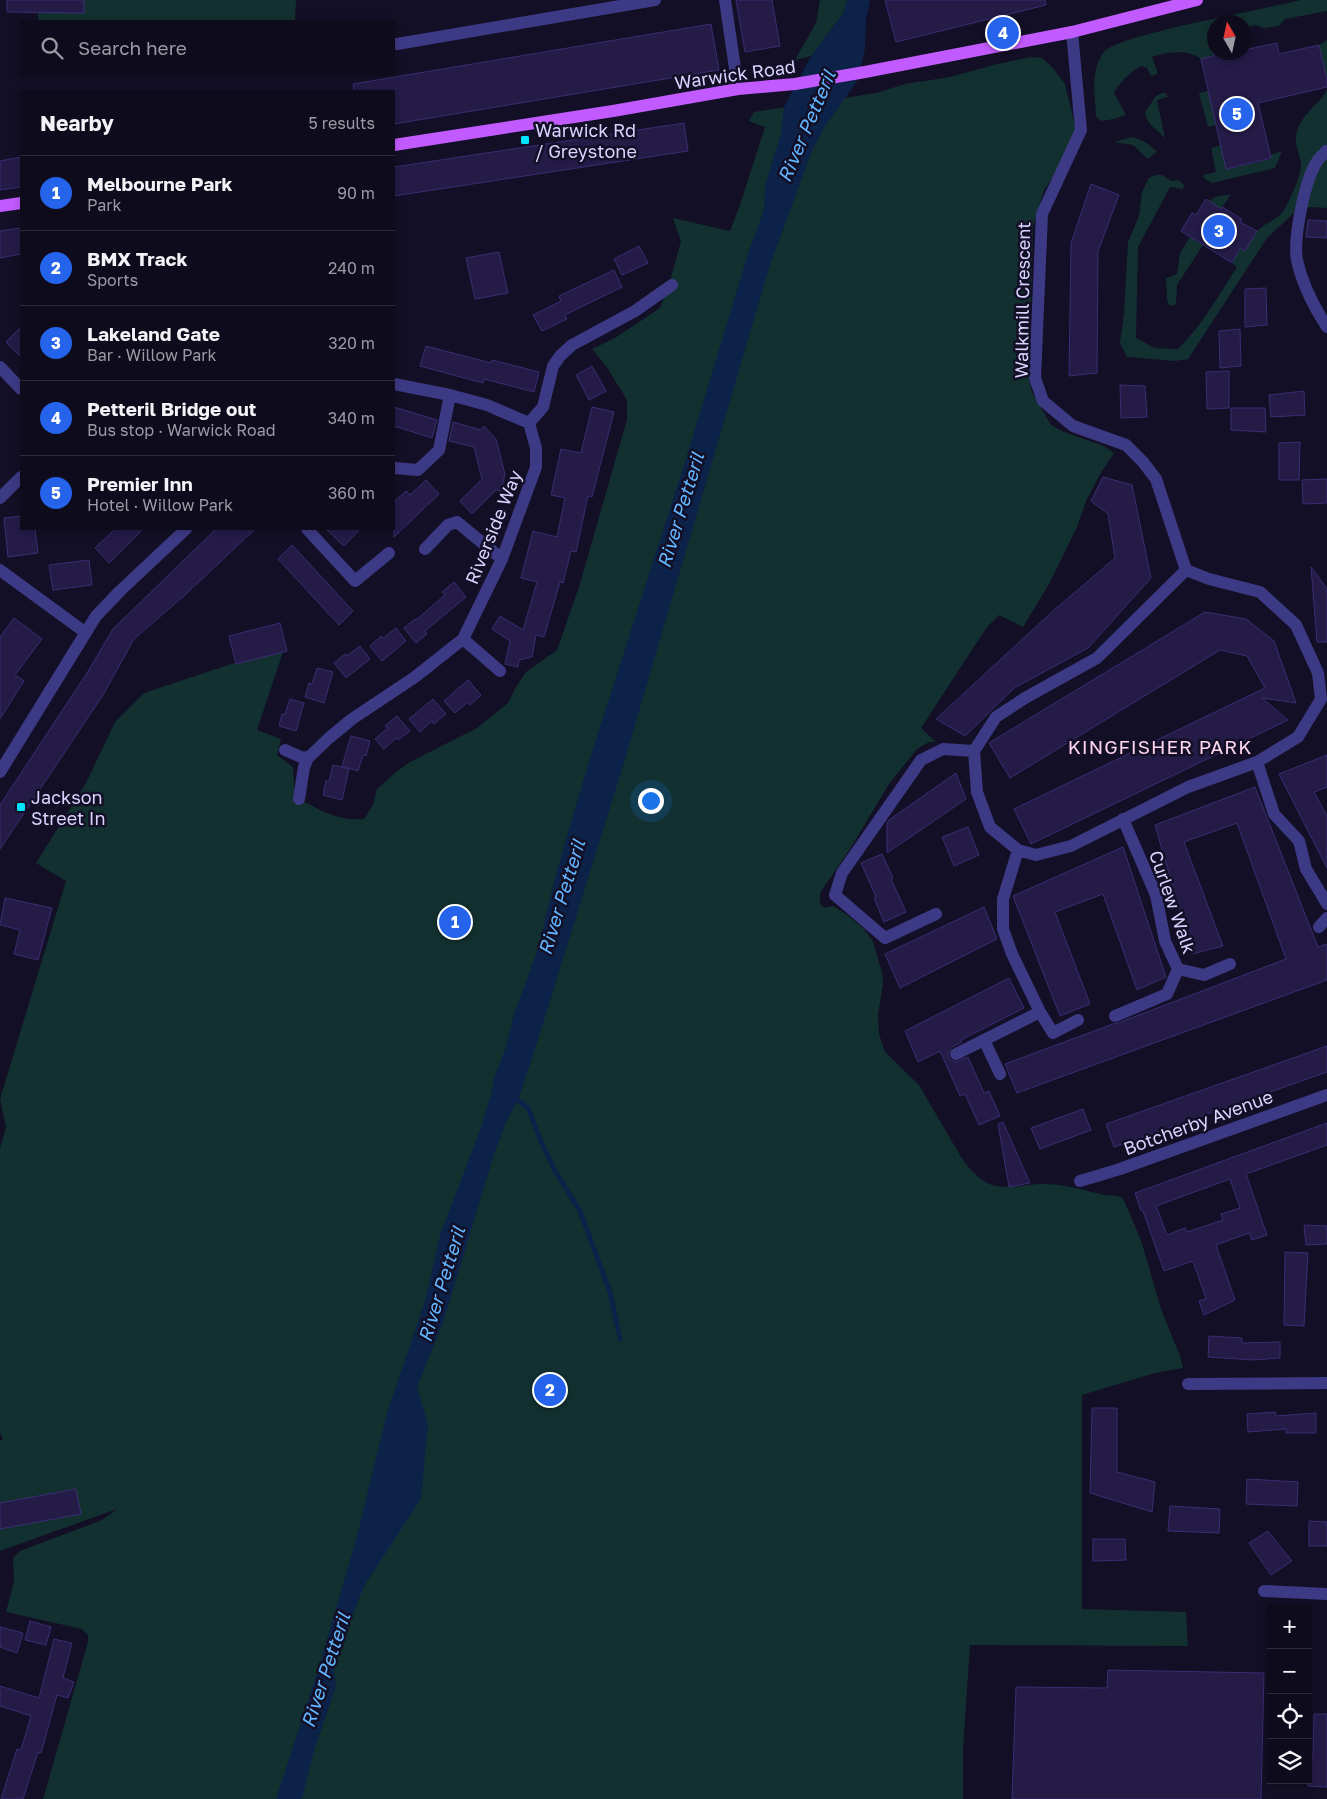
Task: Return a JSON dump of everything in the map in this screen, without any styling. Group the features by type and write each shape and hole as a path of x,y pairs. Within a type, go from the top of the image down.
{"main road":[{"name":"Warwick Road","path":"395,145 613,112 738,88 795,84 864,72 1072,32 1162,4 1197,0"},
{"path":"0,206 20,203"}],"street":[{"path":"397,44 654,0"},
{"path":"726,0 738,88"},
{"name":"Walkmill Crescent","path":"1072,32 1081,130 1042,214 1034,378 1044,401 1073,426 1126,445 1143,462 1156,480 1186,570"},
{"path":"1326,151 1318,160 1309,179 1303,202 1296,246 1297,259 1303,280 1311,300 1327,327"},
{"path":"395,384 450,395 487,405 529,423 543,407 553,366 560,356 572,345 635,311 672,285"},
{"path":"0,367 20,388"},
{"path":"395,468 418,470 438,450 450,395"},
{"name":"Riverside Way","path":"308,758 352,719 415,677 463,639 502,559 536,467 536,448 529,423"},
{"path":"0,498 20,478"},
{"path":"425,550 448,525 458,522 502,559"},
{"path":"0,772 96,616 185,530"},
{"path":"308,530 355,581 388,553"},
{"path":"0,570 86,633"},
{"path":"1186,570 1209,579 1260,592 1296,625 1318,673 1324,700 1298,737 1257,762 1188,787 1071,846 1036,855 1018,850 990,827 977,792 974,751 996,718 1025,698 1096,658 1186,570"},
{"path":"463,639 500,671"},
{"path":"936,914 885,938 835,895 842,873 921,760 943,749 974,751"},
{"path":"285,750 308,758 304,767 299,799"},
{"path":"1257,762 1274,814 1299,841 1306,869 1327,904"},
{"name":"Curlew Walk","path":"1114,1016 1168,994 1178,969 1165,941 1156,895 1123,819"},
{"path":"1018,850 1003,899 1003,929 1012,954 1040,1012 1053,1033 1078,1020"},
{"name":"Curlew Walk","path":"1178,969 1204,975 1230,964"},
{"path":"956,1054 1040,1012"},
{"path":"984,1040 1000,1074"},
{"name":"Botcherby Avenue","path":"1080,1181 1120,1169 1327,1095"},
{"path":"1188,1384 1327,1383"},
{"path":"1264,1591 1327,1594"}],"green space":[{"path":"22,0 296,0 295,20 39,20 38,13 22,12"},
{"path":"820,0 847,0 843,14 811,56 795,60 816,23"},
{"path":"1300,0 1327,0 1327,11 1285,19 1279,26 1264,28 1252,26 1252,15 1233,15"},
{"path":"1207,21 1207,58 1201,59 1190,54 1177,52 1152,57 1157,74 1151,76 1147,68 1141,66 1119,85 1114,93 1126,115 1101,121 1096,116 1095,75 1104,52 1115,45 1136,38"},
{"path":"1327,40 1327,80 1319,45"},
{"path":"1031,57 1042,58 1053,68 1065,84 1076,129 1060,167 1044,190 1033,227 1029,378 1032,392 1051,425 1064,432 1104,446 1114,453 1086,501 1077,527 1049,584 1023,627 999,615 987,627 921,728 936,742 929,742 917,749 889,784 850,849 820,893 820,903 824,908 833,906 846,914 864,929 873,941 882,973 883,984 878,1015 879,1034 885,1052 919,1085 961,1157 981,1179 995,1186 1056,1185 1123,1198 1141,1240 1161,1309 1183,1368 1155,1373 1082,1395 1082,1609 1186,1612 1188,1646 970,1645 963,1748 963,1799 43,1799 88,1642 88,1635 82,1629 6,1612 14,1582 13,1558 20,1551 102,1520 117,1509 0,1551 0,1441 3,1439 0,1433 0,1148 6,1127 0,1099 66,881 36,863 86,783 115,722 144,693 231,664 283,652 257,730 281,739 277,755 293,767 295,797 336,816 364,819 373,805 377,789 396,772 410,762 477,728 508,703 526,672 557,650 579,587 627,419 627,400 606,366 592,349 615,338 660,308 669,285 681,241 673,218 730,231 765,127 749,121 754,112 876,93 905,84 950,77"},
{"path":"1327,90 1327,208 1311,207 1298,209 1267,238 1188,359 1175,361 1127,357 1120,343 1124,313 1128,242 1139,216 1142,192 1149,178 1162,175 1171,181 1179,180 1184,185 1183,189 1170,187 1138,247 1136,338 1155,348 1178,349 1202,320 1237,267 1232,263 1240,248 1245,251 1255,233 1284,210 1300,174 1301,163 1296,137 1300,123"},
{"path":"1208,91 1216,125 1208,127 1199,93"},
{"path":"1165,93 1168,97 1157,100 1165,138 1150,123 1145,112 1156,96"},
{"path":"1131,137 1145,142 1157,152 1148,159 1133,145 1114,142"},
{"path":"1221,145 1227,169 1271,159 1270,155 1282,151 1275,168 1212,183 1205,179 1203,175 1216,172 1211,148"},
{"path":"1231,194 1221,209 1209,201 1215,197"},
{"path":"1190,237 1203,245 1177,285 1176,304 1172,306 1169,305 1167,299 1166,278 1177,274 1180,253"}],"water":[{"name":"River Petteril","path":"847,0 870,0 866,19 865,49 858,80 825,126 811,153 769,268 623,766 536,1046 518,1100 507,1120 495,1151 443,1323 417,1387 428,1424 421,1499 364,1586 333,1665 336,1686 314,1751 302,1799 276,1799 319,1667 357,1536 387,1413 425,1301 440,1235 480,1130 491,1095 494,1078 506,1047 514,1014 537,952 557,870 590,758 685,462 748,254 764,209 765,185 781,134 784,107 811,56 843,14"}],"building":[{"path":"7,0 84,0 84,13 7,12"},
{"path":"736,0 772,0 780,46 745,52"},
{"path":"885,0 1045,0 1046,5 896,42"},
{"path":"711,24 719,70 395,124 395,90 354,90 353,84"},
{"path":"1277,43 1279,54 1319,45 1327,87 1258,103 1271,158 1226,169 1201,59 1207,58 1207,60 1252,60 1252,48"},
{"path":"684,123 688,151 395,196 395,167"},
{"path":"20,157 20,187 0,190 0,161"},
{"path":"1091,184 1119,195 1098,251 1097,373 1069,376 1071,243"},
{"path":"1206,199 1242,219 1240,222 1257,231 1245,251 1240,248 1232,263 1181,231 1192,213 1196,215"},
{"path":"1308,220 1327,221 1327,238 1306,237"},
{"path":"20,228 20,254 0,258 0,231"},
{"path":"639,246 648,263 622,275 614,259"},
{"path":"499,252 508,293 475,299 466,258"},
{"path":"614,270 622,287 565,315 567,319 542,331 533,315 561,301 559,296"},
{"path":"1266,288 1267,325 1245,327 1245,289"},
{"path":"20,328 20,356 6,342"},
{"path":"1240,329 1241,366 1220,368 1219,331"},
{"path":"426,346 491,363 492,360 539,372 534,392 484,379 483,383 420,366"},
{"path":"592,366 606,391 589,400 576,375"},
{"path":"1229,371 1229,408 1207,409 1206,372"},
{"path":"1120,385 1145,386 1147,417 1121,418"},
{"path":"1304,391 1305,415 1271,417 1269,395"},
{"path":"395,407 437,420 432,438 395,426"},
{"path":"592,407 614,412 592,497 588,496 576,552 571,551 563,583 560,582 544,637 536,635 532,657 519,660 518,667 505,664 510,641 492,629 500,616 523,630 537,582 521,578 533,531 557,537 565,498 551,495 561,449 581,453"},
{"path":"1231,408 1265,408 1266,432 1231,430"},
{"path":"453,422 481,430 484,426 496,439 505,474 501,491 496,490 472,514 460,501 482,479 474,447 449,441"},
{"path":"1300,442 1299,480 1279,480 1279,443"},
{"path":"1103,477 1132,485 1151,578 1088,648 1014,688 965,736 936,719 1053,611 1115,558 1108,514 1091,501"},
{"path":"1327,479 1327,503 1303,504 1302,480"},
{"path":"426,480 439,494 394,537 395,501 406,491 410,495"},
{"path":"20,516 20,530 35,530 38,553 8,557 4,518"},
{"path":"114,530 142,530 109,563 95,548"},
{"path":"215,530 254,530 185,595 134,639 103,695 0,849 0,805 87,673 113,629"},
{"path":"327,530 359,530 344,546"},
{"path":"292,545 353,611 339,625 278,559"},
{"path":"89,560 92,585 53,590 49,565"},
{"path":"1311,567 1327,589 1327,642 1317,642"},
{"path":"454,582 466,597 425,631 427,634 416,643 404,628 445,595 442,592"},
{"path":"1205,612 1246,619 1274,641 1296,703 1262,698 1288,720 1031,844 1014,809 1265,688 1247,656 1220,650 1010,778 989,743"},
{"path":"14,618 42,639 15,675 24,681 0,719 0,637"},
{"path":"280,623 287,651 236,664 229,636"},
{"path":"396,628 406,641 382,661 370,646 381,636 383,638"},
{"path":"360,646 370,659 346,678 334,663 345,654 347,656"},
{"path":"317,668 333,672 324,703 305,697 309,683 312,684"},
{"path":"468,680 481,695 470,705 468,702 455,713 444,701"},
{"path":"290,699 304,703 296,731 279,726 282,714 285,714"},
{"path":"433,699 446,714 434,724 432,721 420,732 409,719"},
{"path":"397,716 410,731 398,740 396,738 384,749 375,739 388,728 385,726"},
{"path":"351,736 370,741 366,756 363,755 358,771 342,766"},
{"path":"1327,755 1327,787 1314,792 1327,816 1327,868 1279,774"},
{"path":"333,765 349,769 342,800 323,795 326,781 329,781"},
{"path":"956,773 966,799 887,853 887,823 889,820"},
{"path":"1255,787 1318,947 1327,944 1327,980 1017,1093 1005,1064 1286,959 1237,823 1184,842 1223,946 1192,954 1155,825"},
{"path":"968,827 979,855 954,866 942,837"},
{"path":"1123,847 1166,977 1137,990 1103,894 1055,912 1090,1004 1060,1016 1013,896"},
{"path":"882,854 906,912 884,922 874,898 876,897 861,863"},
{"path":"5,898 52,908 38,960 14,954 20,930 0,925"},
{"path":"984,907 997,939 900,988 885,954"},
{"path":"1009,978 1024,1008 961,1040 962,1042 952,1047 948,1053 949,1058 955,1062 968,1057 984,1093 989,1091 1000,1116 979,1125 965,1094 960,1096 940,1051 918,1062 905,1031"},
{"path":"1327,1046 1327,1072 1114,1147 1106,1124"},
{"path":"1083,1109 1091,1130 1040,1149 1031,1128"},
{"path":"1003,1122 1030,1183 1009,1187 998,1124"},
{"path":"1327,1123 1327,1145 1246,1174 1267,1235 1252,1240 1249,1233 1216,1245 1235,1300 1204,1315 1199,1301 1206,1299 1193,1261 1164,1271 1135,1193","holes":["1230,1179 1240,1208 1221,1214 1223,1220 1187,1232 1185,1228 1167,1235 1156,1206"]},
{"path":"1304,1225 1327,1226 1327,1244 1306,1245"},
{"path":"1285,1252 1308,1253 1304,1326 1284,1325"},
{"path":"1209,1336 1242,1338 1242,1343 1280,1342 1280,1358 1254,1360 1208,1357"},
{"path":"1092,1408 1117,1408 1117,1472 1155,1482 1152,1512 1090,1493"},
{"path":"1275,1412 1276,1416 1316,1413 1316,1433 1286,1433 1286,1429 1248,1432 1247,1414"},
{"path":"1247,1479 1298,1482 1297,1506 1246,1504"},
{"path":"76,1489 81,1514 0,1529 0,1503"},
{"path":"1170,1506 1220,1509 1219,1533 1168,1531"},
{"path":"1309,1521 1327,1522 1327,1546 1309,1546"},
{"path":"1268,1531 1292,1561 1271,1575 1249,1543"},
{"path":"1093,1539 1125,1539 1126,1560 1093,1561"},
{"path":"30,1621 51,1627 46,1645 25,1640"},
{"path":"0,1627 23,1633 17,1653 0,1647"},
{"path":"54,1639 72,1643 63,1678 74,1682 68,1698 57,1695 41,1753 38,1752 23,1799 1,1799 17,1749 21,1750 31,1716 0,1706 0,1686 39,1698"},
{"path":"1108,1670 1264,1673 1261,1799 1012,1799 1016,1687 1107,1688"},
{"path":"1314,1714 1327,1714 1327,1787 1308,1786 1308,1784 1312,1784"}],"waterway":[{"path":"512,1098 528,1108 555,1171 580,1211 610,1292 620,1339"}],"place":[{"name":"Petteril Bridge out","path":"1003,33"},
{"name":"Premier Inn","path":"1237,114"},
{"name":"Warwick Rd / Greystone","path":"525,140"},
{"name":"Lakeland Gate","path":"1219,231"},
{"name":"Jackson Street In","path":"21,807"},
{"name":"Melbourne Park","path":"455,922"},
{"name":"BMX Track","path":"550,1390"}],"district":[{"name":"KINGFISHER PARK","path":"1160,746"}]}
